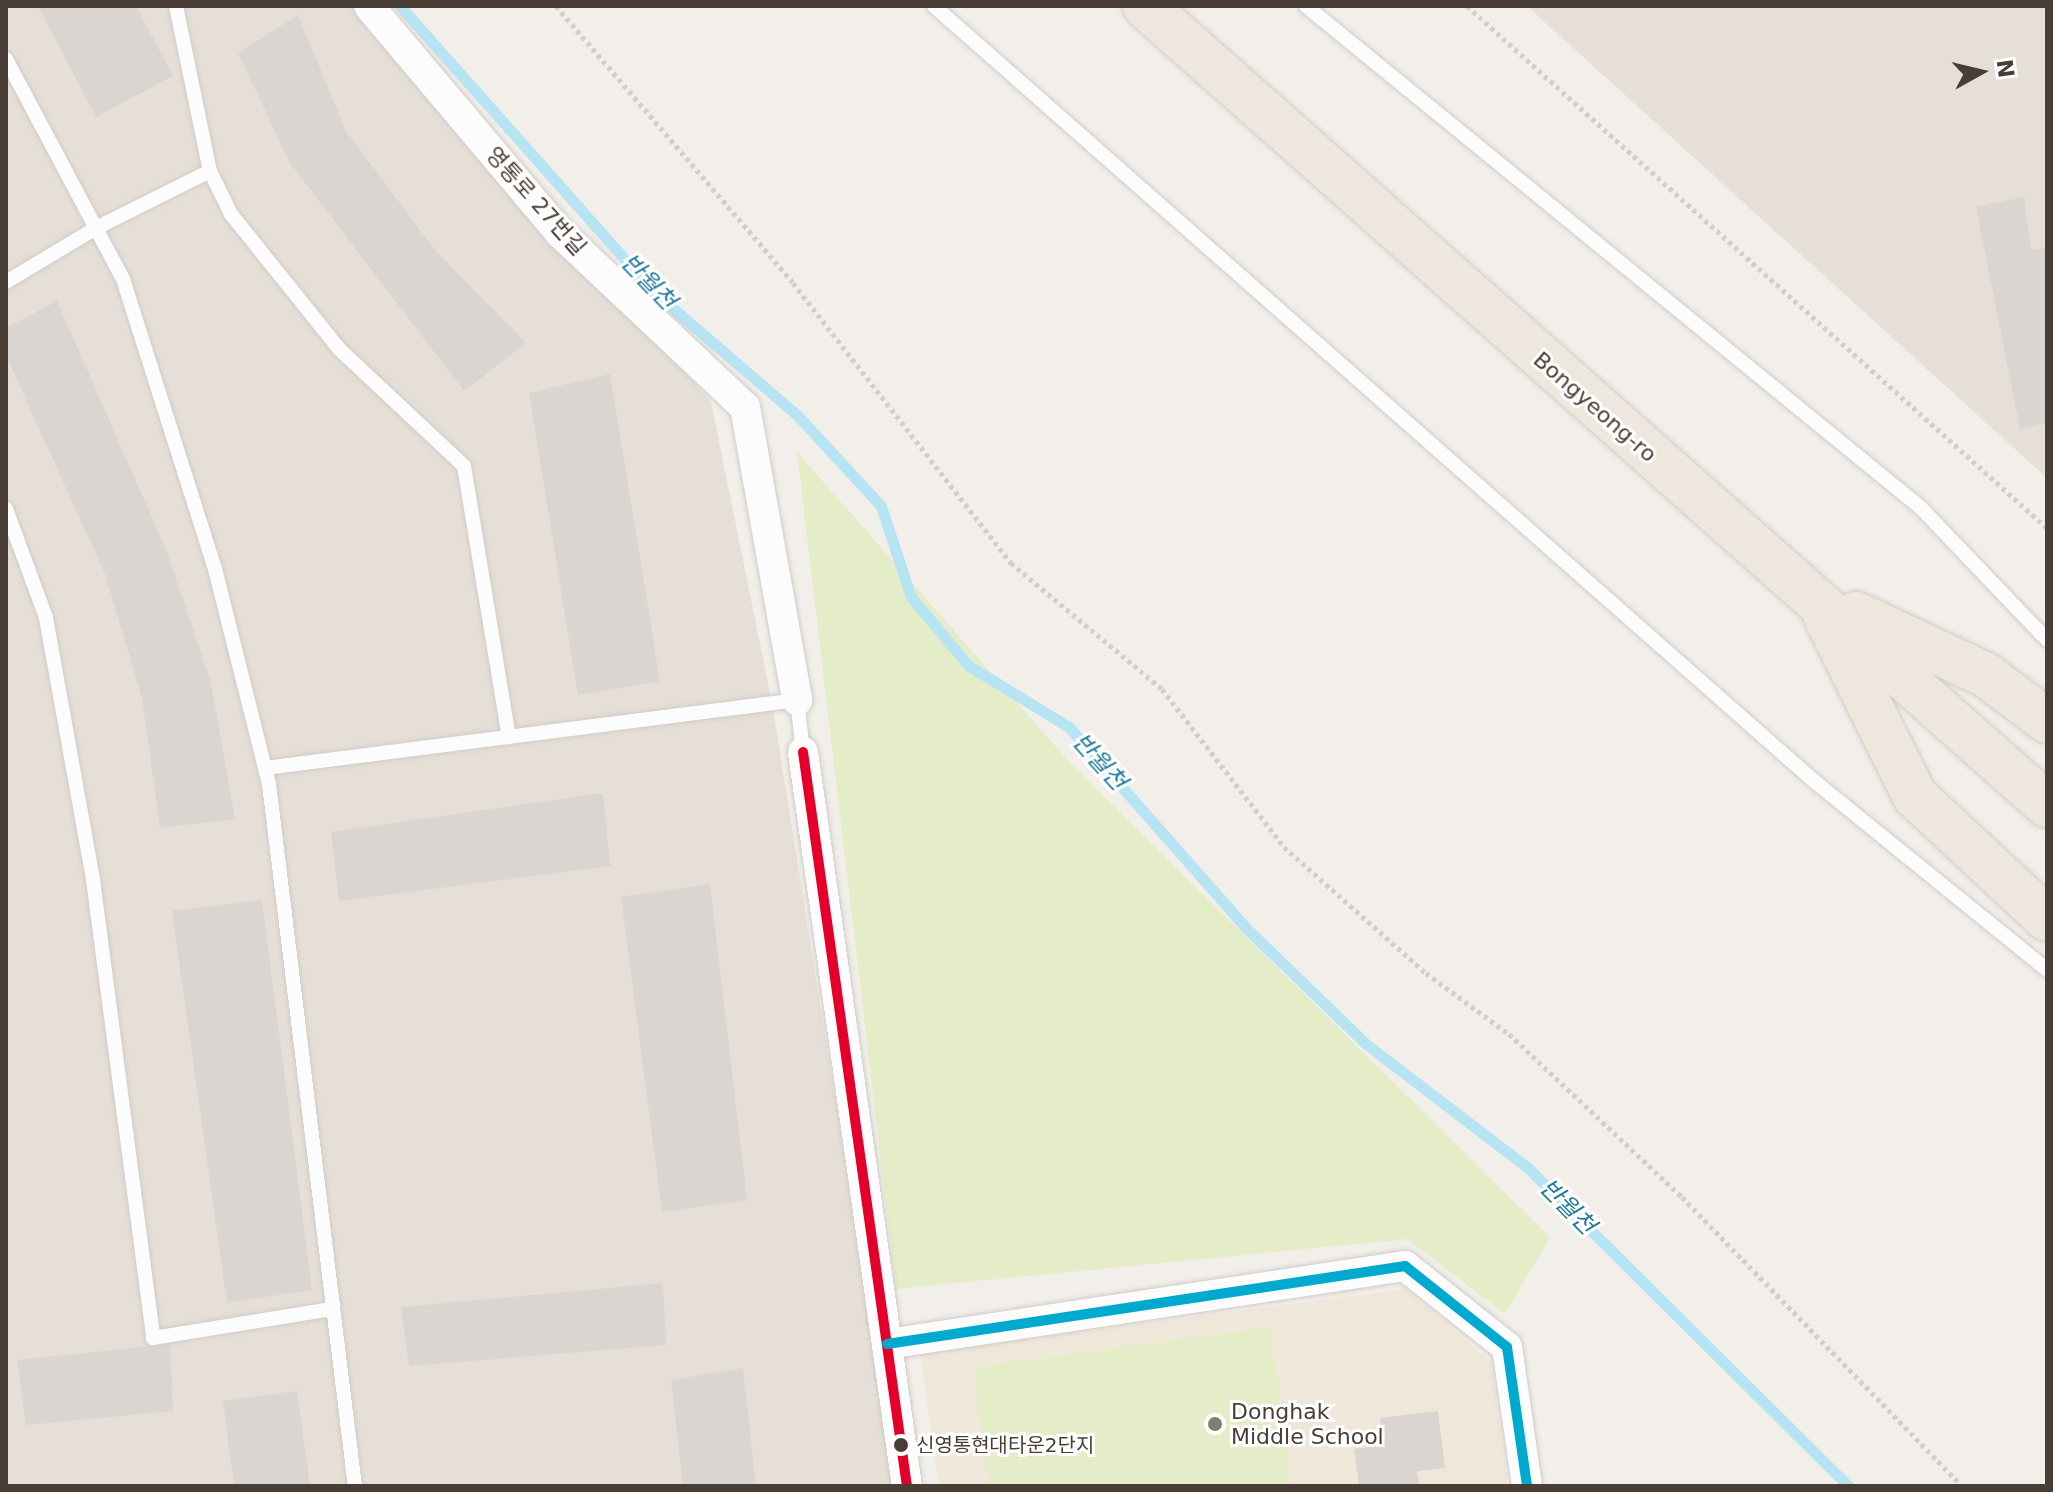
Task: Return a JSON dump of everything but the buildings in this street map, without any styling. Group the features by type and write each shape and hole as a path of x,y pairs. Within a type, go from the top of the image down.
{"highway":[{"name":"Bongyeong-ro","path":"1145,6 1560,378 1814,594 2047,805"},
{"path":"1814,594 1986,675 2047,721"},
{"path":"1814,594 1915,796 2047,919"}],"street":[{"name":"영통로 27번길","path":"369,6 559,232 745,407 797,700"},
{"path":"803,752 907,1486"},
{"path":"887,1344 1405,1266 1507,1347 1527,1486"}],"lane":[{"path":"176,6 210,171 231,214 339,349 464,466 509,737"},
{"path":"934,6 1814,781 2047,970"},
{"path":"1306,6 1921,508 2047,640"},
{"path":"6,59 123,279 215,569 265,768 355,1486"},
{"path":"6,282 96,228 210,171"},
{"path":"6,509 46,618 93,880 153,1338 333,1309"},
{"path":"265,768 797,700 803,752"}],"path":[{"path":"556,6 793,283 1011,563 1162,689 1284,847 1426,973 1509,1034 1636,1154 1962,1486"},
{"path":"1467,6 2047,528"}],"shaded area":[{"path":"6,6 370,6 711,402 772,703 897,1486 6,1486"},
{"path":"1527,6 2047,6 2047,478"},
{"name":"Donghak Middle School","path":"1406,1289 1491,1362 1508,1486 939,1486 920,1353"}],"green space":[{"path":"797,452 1072,765 1550,1237 1505,1314 1407,1239 896,1289"},
{"path":"1270,1327 1291,1486 989,1486 973,1367"}],"waterway":[{"name":"반월천","path":"400,6 655,293 799,417 881,506 911,597 969,666 1069,727 1247,929 1366,1044 1527,1167 1848,1486"}],"transit line":[{"path":"803,752 907,1486"},
{"path":"887,1344 1405,1266 1507,1347 1527,1486"}],"place":[{"name":"Donghak Middle School","path":"1215,1424"},
{"name":"신영통현대타운2단지","path":"901,1445"}]}
